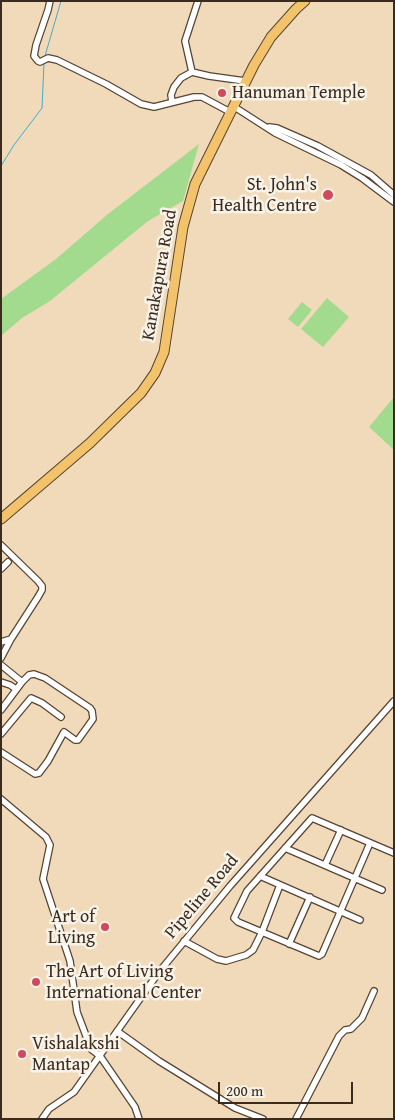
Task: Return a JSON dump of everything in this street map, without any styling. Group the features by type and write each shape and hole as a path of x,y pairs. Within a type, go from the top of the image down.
{"highway":[{"name":"Kanakapura Road","path":"1,519 90,444 141,393 155,373 164,352 183,227 195,184 246,81 271,38 305,1"}],"street":[{"path":"50,1 34,56 38,61 40,62 48,58 57,60 141,104 154,108 202,96 232,109 362,178 394,202"},
{"path":"192,72 185,41 198,1"},
{"path":"172,102 171,95 174,87 181,78 192,72 246,81"},
{"path":"267,127 277,128 318,146 371,175 394,195"},
{"path":"316,153 318,146"},
{"path":"1,545 42,586 38,598 1,658"},
{"path":"1,569 8,562"},
{"path":"1,642 11,639"},
{"path":"1,665 22,682"},
{"path":"1,710 22,682 29,675 34,674 45,678 90,708 94,719 78,740 64,732 39,773 35,774 1,752"},
{"path":"1,682 16,689"},
{"path":"1,734 31,698 42,703 61,717"},
{"name":"Pipeline Road","path":"42,1119 49,1109 74,1092 159,972 184,941 394,700"},
{"path":"1,800 46,837 50,845 44,879 70,961 77,1012 91,1049 100,1056 135,1107 138,1119"},
{"path":"370,843 322,954 319,956 238,922 234,918 247,891 312,818 394,853"},
{"path":"325,864 341,830"},
{"path":"285,848 382,890"},
{"path":"260,876 360,920"},
{"path":"184,941 216,959 226,961 246,955 252,950 262,932 280,884"},
{"path":"289,944 310,897"},
{"path":"296,1119 339,1036 345,1030 351,1029 362,1018 374,991"},
{"path":"117,1031 159,1061 235,1108 253,1117 263,1119"}],"green space":[{"path":"199,144 183,201 148,221 50,301 22,318 1,336 1,299 56,259 108,214"},
{"path":"327,298 349,317 323,347 301,329"},
{"path":"302,302 312,310 298,327 288,319"},
{"path":"394,397 394,450 369,427"}],"waterway":[{"path":"45,56 61,1"},
{"path":"1,166 14,145 42,108 44,63"}],"place":[{"name":"Hanuman Temple","path":"222,93"},
{"name":"St. John's Health Centre","path":"328,195"},
{"name":"Art of Living","path":"105,927"},
{"name":"The Art of Living International Center","path":"36,982"},
{"name":"Vishalakshi Mantap","path":"22,1054"}]}
